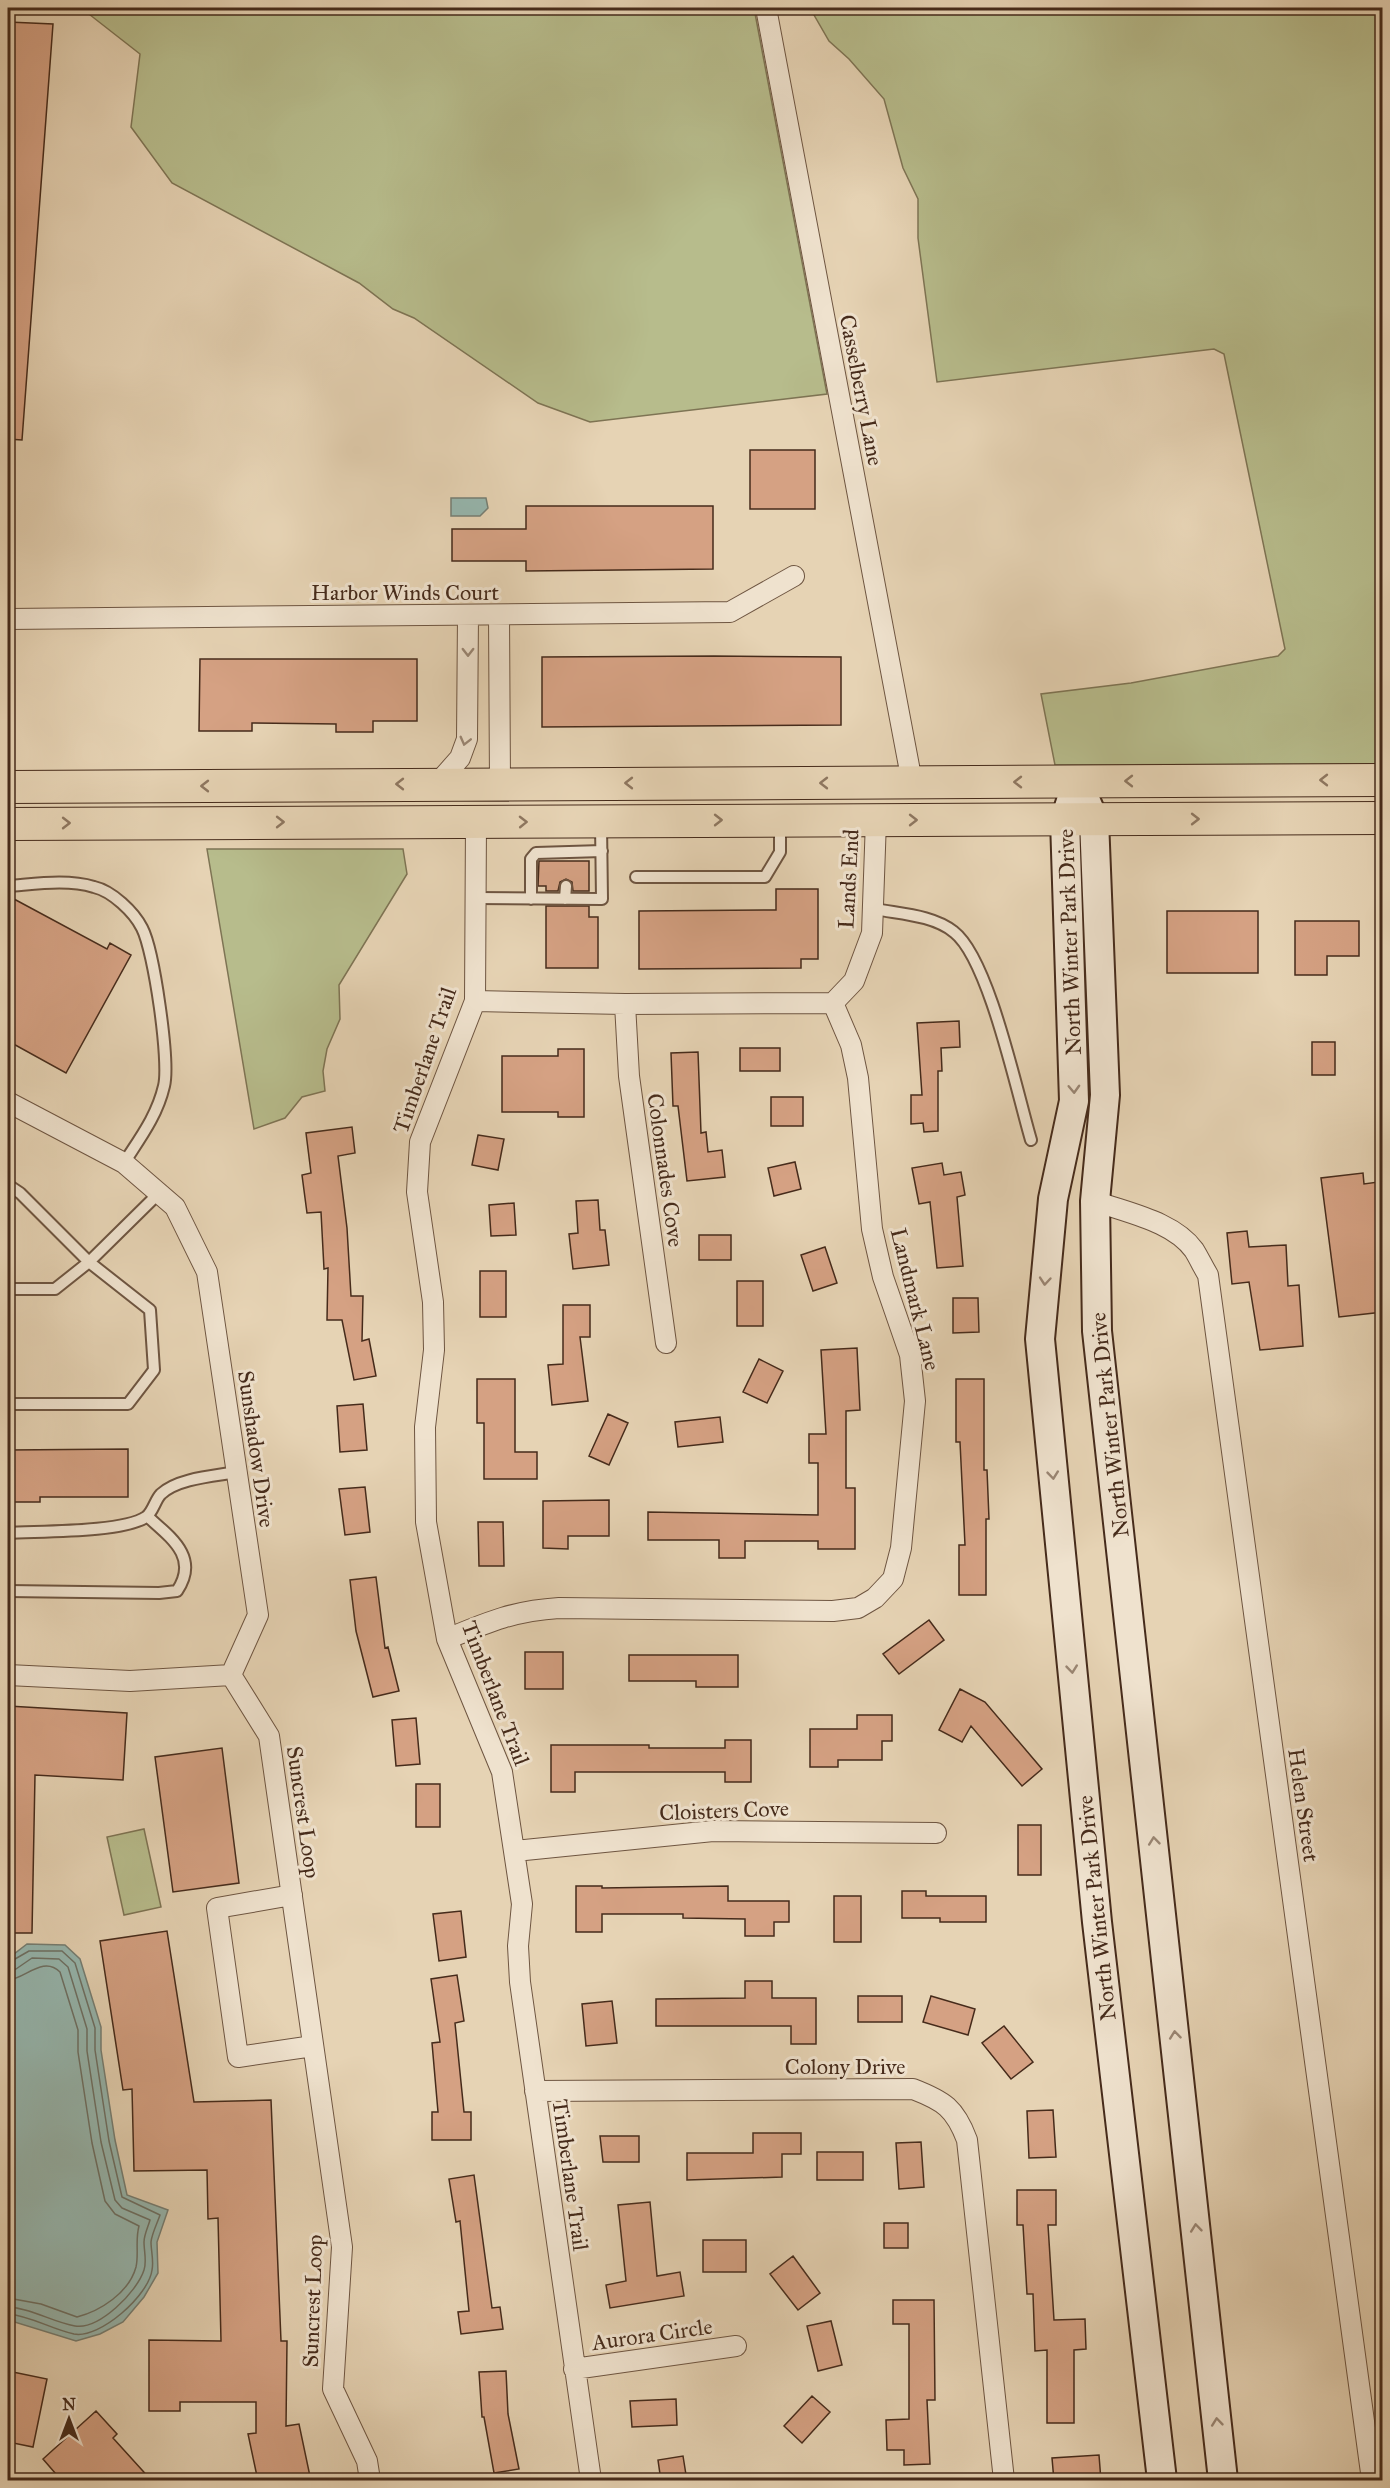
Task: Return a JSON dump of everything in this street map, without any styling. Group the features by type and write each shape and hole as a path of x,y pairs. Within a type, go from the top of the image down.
{"main road":[{"path":"8,787 1383,780"},
{"path":"423,821 464,806 500,783"},
{"path":"476,822 494,803 552,783"},
{"path":"8,824 476,822 602,836 780,820 1383,818"}],"street":[{"name":"Casselberry Lane","path":"766,8 912,782"},
{"name":"Harbor Winds Court","path":"8,620 730,612 794,576"},
{"path":"437,784 460,758 467,739 468,615"},
{"path":"499,615 500,783"},
{"path":"468,689 500,689"},
{"name":"North Winter Park Drive","path":"1077,782 1105,1095 1095,1201 1097,1331 1223,2481"},
{"name":"Lands End","path":"833,1003 854,981 872,933 875,909 876,819"},
{"name":"North Winter Park Drive","path":"1080,820 1074,1101 1053,1199 1040,1340 1097,1922 1162,2481"},
{"name":"Timberlane Trail","path":"476,822 474,1001 420,1142 417,1192 433,1302 434,1350 425,1427 426,1521 447,1639 502,1772 522,1904 518,1946 520,1982 591,2481"},
{"path":"474,1001 625,1004 833,1003"},
{"name":"Landmark Lane","path":"447,1639 501,1616 524,1611 559,1608 833,1611 858,1608 875,1598 893,1579 901,1548 915,1401 910,1355 883,1277 872,1229 858,1078 851,1045 833,1003"},
{"name":"Colonnades Cove","path":"625,1004 629,1076 666,1343"},
{"name":"Sunshadow Drive","path":"8,1102 124,1163 157,1195 175,1208 207,1272 258,1615 231,1675"},
{"name":"Helen Street","path":"1095,1201 1143,1218 1179,1235 1194,1250 1208,1275 1372,2481"},
{"path":"8,1675 130,1681 231,1675"},
{"name":"Suncrest Loop","path":"231,1675 269,1736 342,2247 333,2389 367,2461 370,2481"},
{"name":"Cloisters Cove","path":"515,1851 714,1831 936,1833"},
{"name":"Suncrest Loop","path":"292,1896 217,1908 238,2057 313,2046"},
{"name":"Colony Drive","path":"535,2091 913,2089 941,2100 959,2118 967,2140 1004,2481"},
{"name":"Aurora Circle","path":"574,2369 736,2346"}],"lane":[{"path":"636,877 765,877 780,852 780,820"},
{"path":"531,899 531,859 536,853 566,857 602,836"},
{"path":"475,898 602,899 602,836"},
{"path":"8,886 53,882 96,887 117,899 142,928 159,994 165,1083 157,1113 124,1163"},
{"path":"565,899 566,886"},
{"path":"875,909 930,920 954,932 973,955 986,984 1031,1140"},
{"path":"8,1185 20,1193 89,1262 150,1310 154,1370 128,1404 8,1404"},
{"path":"8,1289 55,1289 89,1262 157,1195"},
{"path":"8,1533 102,1527 147,1516 161,1494 181,1484 237,1472"},
{"path":"8,1591 177,1591 183,1581 185,1564 182,1553 176,1542 147,1516"}],"green space":[{"path":"85,8 754,8 827,394 590,422 538,403 414,318 393,309 359,283 172,183 131,127 140,54 85,11"},
{"path":"810,8 1382,8 1382,764 1055,765 1041,694 1131,683 1278,656 1285,649 1224,354 1214,349 937,382 918,238 918,199 903,168 884,99 849,59 829,41"},
{"path":"207,849 403,849 407,874 339,985 340,1019 327,1049 323,1071 325,1091 302,1097 285,1118 254,1129"},
{"path":"144,1829 161,1907 124,1915 107,1837"}],"water":[{"path":"451,498 486,498 488,508 480,516 451,516"},
{"path":"27,1944 65,1945 80,1959 101,2027 101,2050 115,2140 127,2195 168,2210 157,2242 158,2273 144,2297 123,2322 100,2334 76,2341 8,2320 8,1972 9,1958"}],"building":[{"path":"8,22 53,24 22,440 8,439"},
{"path":"750,450 815,450 815,509 750,509"},
{"path":"526,506 713,506 713,569 526,571 526,561 452,561 452,529 526,529"},
{"path":"542,657 841,657 841,725 542,727"},
{"path":"200,659 417,659 417,721 373,721 373,732 336,732 336,724 252,723 252,731 199,731"},
{"path":"539,861 589,861 589,891 573,891 572,882 566,879 560,882 558,891 546,891 546,886 538,886"},
{"path":"776,889 818,889 818,959 801,959 801,968 639,969 639,911 776,910"},
{"path":"14,899 107,949 110,943 131,955 66,1073 8,1041 8,911"},
{"path":"546,906 589,906 589,917 598,917 598,968 546,968"},
{"path":"1167,911 1258,911 1258,973 1167,973"},
{"path":"1295,921 1359,921 1359,956 1327,956 1327,975 1295,975"},
{"path":"959,1021 960,1047 941,1048 942,1071 938,1071 938,1131 924,1132 923,1123 911,1124 911,1095 922,1095 917,1023"},
{"path":"1312,1042 1335,1042 1335,1075 1312,1075"},
{"path":"740,1048 780,1048 780,1071 740,1071"},
{"path":"558,1049 584,1049 584,1117 558,1117 558,1112 502,1112 502,1056 558,1056"},
{"path":"698,1052 701,1133 706,1132 708,1152 722,1150 725,1177 687,1181 678,1106 673,1106 671,1053"},
{"path":"771,1097 803,1097 803,1126 771,1126"},
{"path":"352,1127 355,1153 338,1156 347,1228 351,1296 363,1296 362,1341 369,1339 376,1376 354,1380 342,1320 327,1320 328,1268 324,1269 321,1212 307,1213 302,1175 311,1173 306,1133"},
{"path":"478,1135 504,1139 498,1170 472,1165"},
{"path":"795,1162 801,1189 774,1196 768,1168"},
{"path":"942,1163 944,1175 961,1172 965,1195 957,1197 963,1266 937,1268 930,1202 919,1204 912,1168"},
{"path":"1363,1173 1364,1184 1378,1182 1383,1218 1383,1312 1339,1317 1321,1178"},
{"path":"598,1200 600,1230 605,1230 609,1265 573,1269 569,1234 578,1233 576,1201"},
{"path":"514,1203 516,1235 491,1236 489,1205"},
{"path":"1247,1231 1249,1247 1286,1245 1288,1286 1299,1285 1303,1346 1260,1350 1249,1282 1232,1284 1227,1233"},
{"path":"699,1235 731,1235 731,1260 699,1260"},
{"path":"825,1247 837,1283 813,1291 801,1255"},
{"path":"480,1271 506,1271 506,1317 480,1317"},
{"path":"737,1281 763,1281 763,1326 737,1326"},
{"path":"953,1298 978,1298 979,1332 953,1333"},
{"path":"563,1305 590,1305 590,1337 580,1337 588,1401 552,1405 548,1365 563,1364"},
{"path":"857,1348 860,1410 846,1411 846,1488 855,1488 855,1549 818,1549 818,1541 745,1541 745,1558 719,1558 719,1540 648,1540 648,1512 818,1515 818,1463 809,1463 809,1434 826,1434 821,1350"},
{"path":"759,1359 783,1371 767,1403 743,1392"},
{"path":"477,1379 515,1379 515,1452 537,1452 537,1479 484,1479 484,1423 477,1423"},
{"path":"956,1379 984,1379 984,1470 987,1470 989,1519 986,1519 986,1595 959,1595 959,1545 965,1545 960,1442 956,1442"},
{"path":"363,1404 367,1450 340,1452 337,1406"},
{"path":"608,1414 628,1423 609,1465 589,1456"},
{"path":"720,1417 723,1442 678,1447 675,1422"},
{"path":"128,1449 128,1497 40,1497 40,1502 8,1502 8,1450"},
{"path":"365,1487 370,1532 345,1535 339,1489"},
{"path":"609,1500 609,1536 568,1536 568,1549 543,1548 543,1501"},
{"path":"478,1522 503,1522 504,1566 479,1566"},
{"path":"376,1577 385,1648 388,1647 399,1691 373,1697 356,1631 350,1580"},
{"path":"929,1620 944,1640 899,1674 883,1654"},
{"path":"525,1652 563,1652 563,1689 525,1689"},
{"path":"629,1655 738,1655 738,1687 696,1687 696,1681 629,1681"},
{"path":"960,1689 985,1702 1042,1769 1022,1786 971,1726 962,1742 939,1730"},
{"path":"8,1706 127,1713 123,1780 35,1775 32,1933 8,1933"},
{"path":"857,1715 892,1715 892,1741 882,1741 882,1760 838,1760 838,1767 810,1767 810,1729 857,1729"},
{"path":"416,1718 420,1764 396,1766 392,1720"},
{"path":"725,1740 751,1740 751,1782 725,1782 725,1772 575,1772 575,1792 551,1792 551,1745 725,1748"},
{"path":"222,1748 239,1883 173,1892 155,1757"},
{"path":"416,1784 440,1784 440,1827 416,1827"},
{"path":"1018,1825 1041,1825 1041,1875 1018,1875"},
{"path":"576,1886 602,1886 602,1888 728,1886 728,1901 789,1901 789,1922 774,1922 774,1936 745,1936 745,1919 683,1918 683,1914 602,1914 602,1932 576,1932"},
{"path":"902,1891 926,1891 926,1896 986,1896 986,1922 940,1922 940,1918 902,1918"},
{"path":"834,1896 861,1896 861,1942 834,1942"},
{"path":"461,1911 466,1957 439,1961 433,1914"},
{"path":"167,1931 194,2102 271,2100 281,2341 287,2341 286,2426 299,2424 311,2481 258,2481 248,2434 256,2433 256,2402 180,2402 180,2411 149,2411 149,2340 221,2341 218,2218 208,2219 207,2170 134,2171 132,2089 123,2090 100,1941"},
{"path":"457,1975 464,2021 455,2023 464,2112 471,2112 471,2140 432,2140 432,2112 438,2112 432,2043 440,2042 431,1979"},
{"path":"745,1981 772,1981 772,1998 816,1998 816,2044 791,2044 791,2026 656,2026 656,1999 745,1998"},
{"path":"858,1996 902,1996 902,2022 858,2022"},
{"path":"931,1996 975,2009 968,2035 923,2022"},
{"path":"612,2001 617,2043 586,2046 582,2004"},
{"path":"1004,2026 1033,2062 1011,2079 982,2043"},
{"path":"1053,2110 1056,2157 1029,2158 1027,2111"},
{"path":"753,2133 801,2133 801,2154 782,2154 782,2177 687,2180 687,2153 753,2153"},
{"path":"600,2136 639,2136 639,2162 603,2162"},
{"path":"921,2142 924,2187 899,2189 896,2143"},
{"path":"817,2152 863,2152 863,2180 817,2180"},
{"path":"474,2175 492,2308 500,2307 503,2329 461,2334 458,2312 469,2311 460,2221 456,2222 449,2179"},
{"path":"1017,2190 1056,2190 1056,2225 1048,2225 1054,2320 1085,2319 1086,2349 1074,2350 1074,2423 1047,2423 1047,2350 1035,2351 1033,2294 1027,2294 1023,2225 1017,2225"},
{"path":"650,2202 657,2276 680,2272 684,2296 610,2308 606,2285 626,2281 618,2205"},
{"path":"884,2223 908,2223 908,2248 884,2248"},
{"path":"703,2240 746,2240 746,2272 703,2272"},
{"path":"793,2256 820,2293 798,2310 770,2274"},
{"path":"893,2300 934,2300 935,2400 927,2400 930,2464 904,2465 904,2450 887,2450 886,2420 909,2419 909,2324 893,2324"},
{"path":"831,2321 842,2365 818,2371 807,2326"},
{"path":"8,2371 47,2379 33,2447 8,2442"},
{"path":"506,2371 508,2414 519,2469 494,2473 484,2417 482,2417 479,2372"},
{"path":"812,2396 830,2412 802,2443 784,2426"},
{"path":"676,2399 677,2425 632,2427 630,2401"},
{"path":"96,2411 117,2434 113,2438 152,2481 62,2481 43,2459"},
{"path":"1099,2455 1101,2481 1054,2481 1052,2458"},
{"path":"683,2456 687,2481 661,2481 658,2460"}]}
